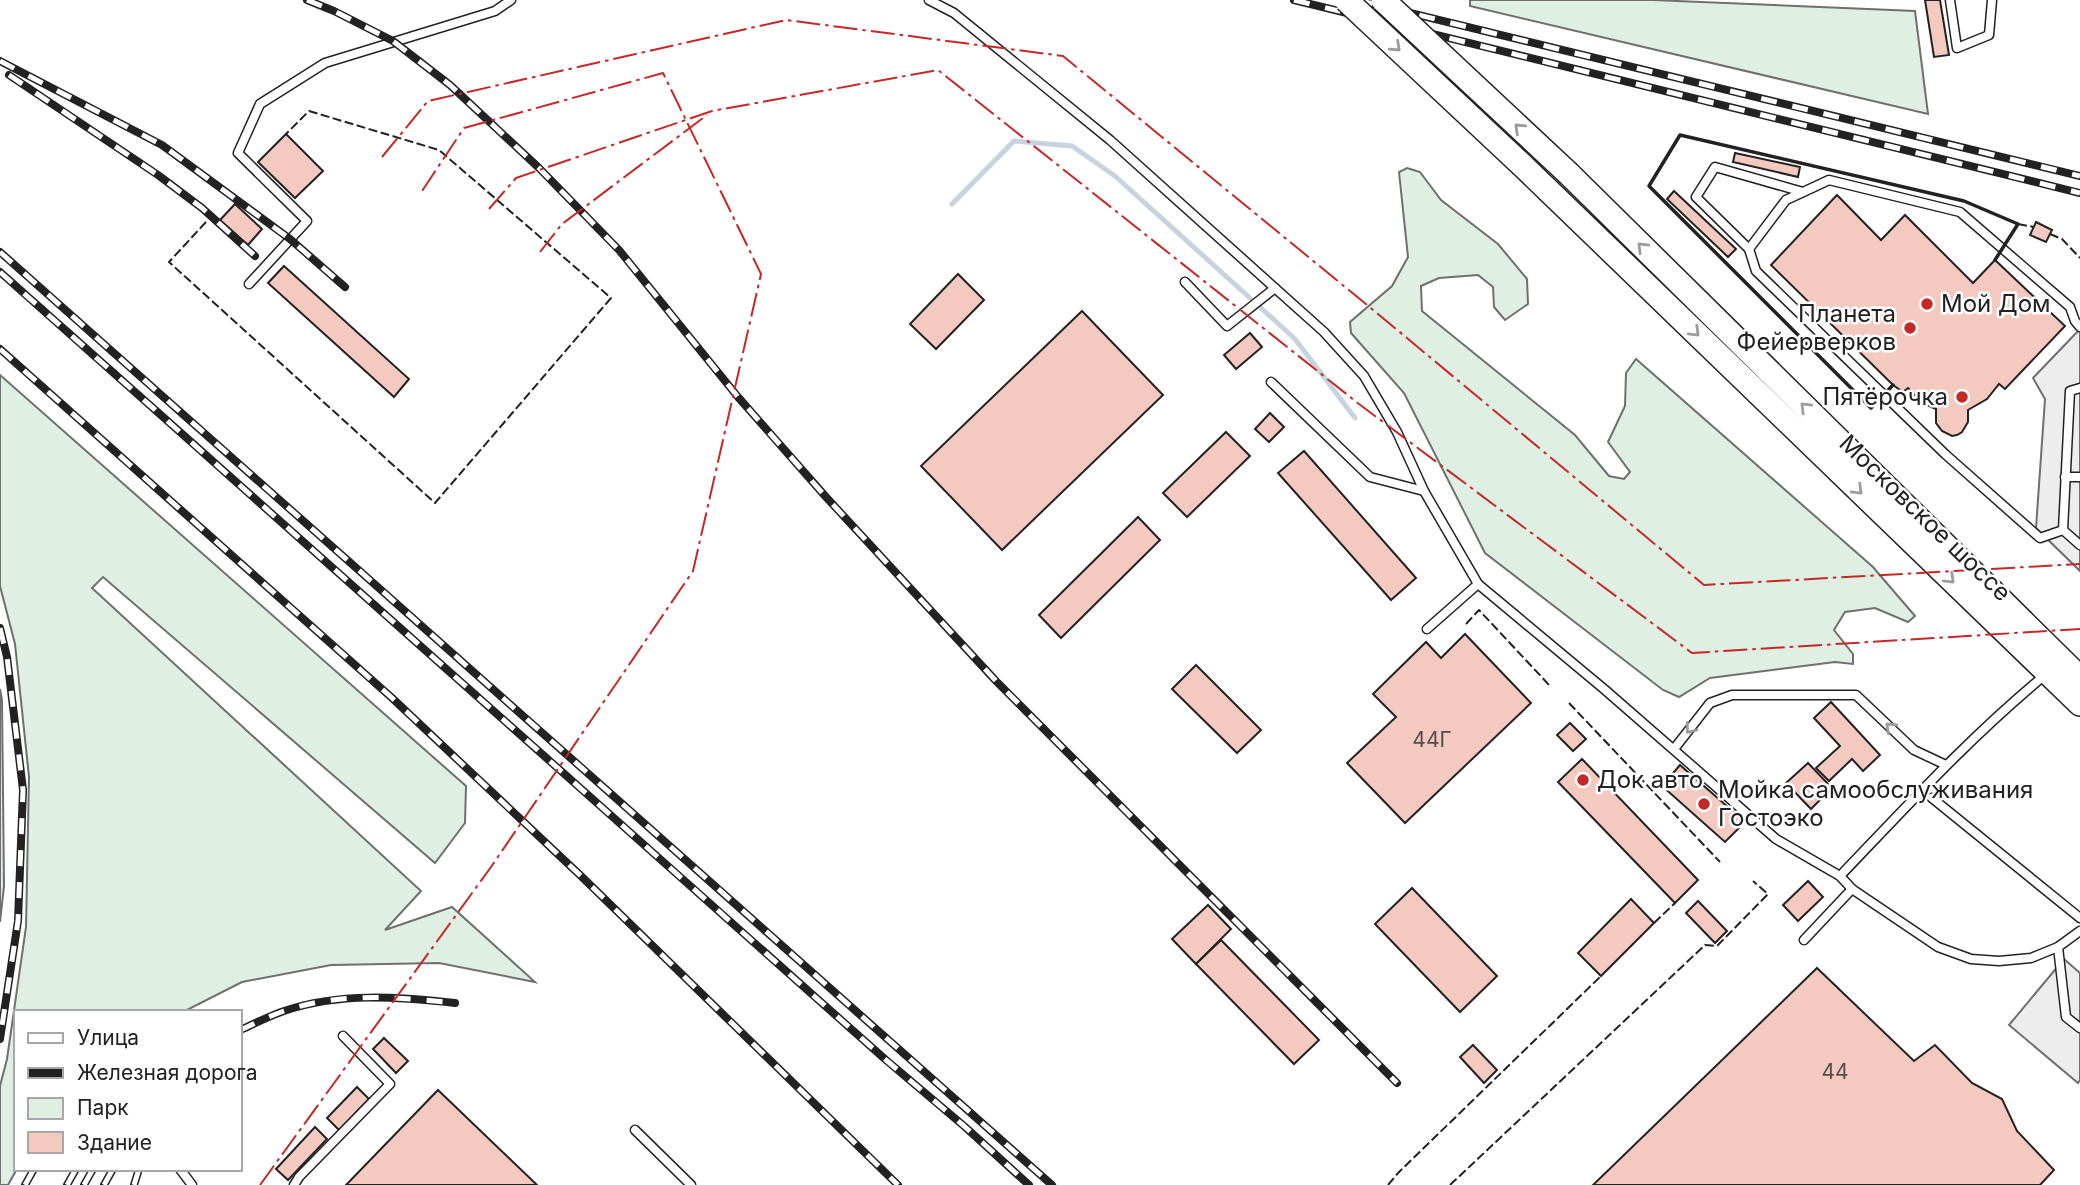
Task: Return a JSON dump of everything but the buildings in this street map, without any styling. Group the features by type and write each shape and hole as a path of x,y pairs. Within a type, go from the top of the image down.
{"main road":[{"name":"Московское шоссе","path":"1346,0 1522,165 2080,704"},
{"name":"Московское шоссе","path":"1383,0 1569,174 2080,678"}],"lane":[{"path":"249,284 306,221 239,153 260,104 326,63 495,11 511,0"},
{"path":"929,0 954,13 1110,140 1324,331 1364,376 1397,432 1424,491 1478,584 1776,839 1840,876 1852,889 1938,947 1971,959 1998,961 2031,958 2058,947 2080,931"},
{"path":"1950,0 1957,48 1989,35 1992,0"},
{"path":"1803,192 1715,167 1696,197 1749,249 1756,271 1945,454 2040,538 2063,530"},
{"path":"1749,249 1786,200 1829,180 1960,212 2070,307 2080,327"},
{"path":"1185,282 1227,326 1275,288"},
{"path":"1271,382 1370,477 1424,491"},
{"path":"2063,530 2070,391 2080,388"},
{"path":"2068,429 2080,429"},
{"path":"2066,477 2080,477"},
{"path":"2063,530 2080,545"},
{"path":"1427,629 1478,584"},
{"path":"1840,876 1946,765 2048,673"},
{"path":"1674,749 1710,703 1732,695 1856,695 1914,750 1946,765"},
{"path":"1932,798 2080,918"},
{"path":"1804,940 1852,889"},
{"path":"2058,947 2066,1017 2080,1028"},
{"path":"294,1185 390,1084 342,1036"},
{"path":"635,1130 691,1185"}],"green space":[{"path":"1470,0 1653,0 1915,11 1928,114 1470,6"},
{"path":"1407,168 1420,172 1441,200 1498,244 1527,279 1528,304 1505,320 1494,307 1493,287 1478,275 1439,278 1421,286 1422,311 1575,435 1609,476 1624,479 1630,472 1608,442 1625,406 1626,373 1636,359 1873,567 1915,616 1908,622 1875,608 1845,612 1834,630 1853,654 1853,664 1835,662 1710,678 1679,697 1663,690 1485,553 1404,393 1351,333 1350,322 1392,286 1408,257 1399,172"},
{"path":"0,375 466,786 465,823 435,863 103,577 92,588 421,891 385,930 452,907 535,982 439,963 331,965 242,982 187,1010 14,1010 26,927 29,777 15,644 0,586"},
{"path":"0,689 4,886 0,922"},
{"path":"14,1010 16,1171 8,1185 0,1185 0,1086"}],"shaded area":[{"path":"2080,329 2080,571 2036,528 2045,399 2033,378"},
{"path":"2064,959 2080,973 2078,1083 2009,1025"}],"waterway":[{"path":"952,204 1014,141 1072,146 1115,176 1250,298"},
{"path":"1261,308 1295,339 1355,418"}],"railway":[{"path":"307,0 393,41 450,85 539,168 619,250 738,397 826,497 996,681 1397,1083"},
{"path":"1294,0 2080,193"},
{"path":"1357,0 2080,176"},
{"path":"0,61 162,145 290,239 345,287"},
{"path":"9,75 158,175 202,208 255,256"},
{"path":"0,252 1052,1185"},
{"path":"0,272 1029,1185"},
{"path":"0,349 391,697 581,876 898,1185"},
{"path":"0,628 7,657 23,790 18,921 0,1039"},
{"path":"242,1029 284,1011 326,1001 391,998 455,1003"},
{"path":"25,1185 33,1171"},
{"path":"67,1185 75,1171"},
{"path":"84,1185 92,1171"},
{"path":"104,1185 112,1171"},
{"path":"134,1185 138,1171"}],"fence":[{"path":"206,222 169,262 435,503 611,298 439,150 309,111 286,134"},
{"path":"2018,224 2034,227"},
{"path":"2050,234 2062,239 2080,258"},
{"path":"1466,624 1479,610 1550,686"},
{"path":"1569,703 1720,862"},
{"path":"1450,1185 1705,945 1717,946 1768,894 1753,881"},
{"path":"1654,923 1675,903"},
{"path":"1388,1185 1601,976"}],"wall":[{"path":"1893,385 1871,408 1649,186 1680,135 1964,201 2018,224 1995,260"}],"power":[{"path":"382,157 428,101 786,20 1063,56 1704,585 2080,564"},
{"path":"489,209 516,178 712,111 938,70 1359,404 1692,653 2080,629"},
{"path":"260,1185 491,867 693,571 761,274 663,73 464,128 420,194"},
{"path":"540,252 562,224 707,115"}],"place":[{"name":"Мой Дом","path":"1927,304"},
{"name":"Планета Фейерверков","path":"1910,328"},
{"name":"Пятёрочка","path":"1962,397"},
{"name":"Док авто","path":"1583,780"},
{"name":"Мойка самообслуживания Гостоэко","path":"1704,804"}]}
